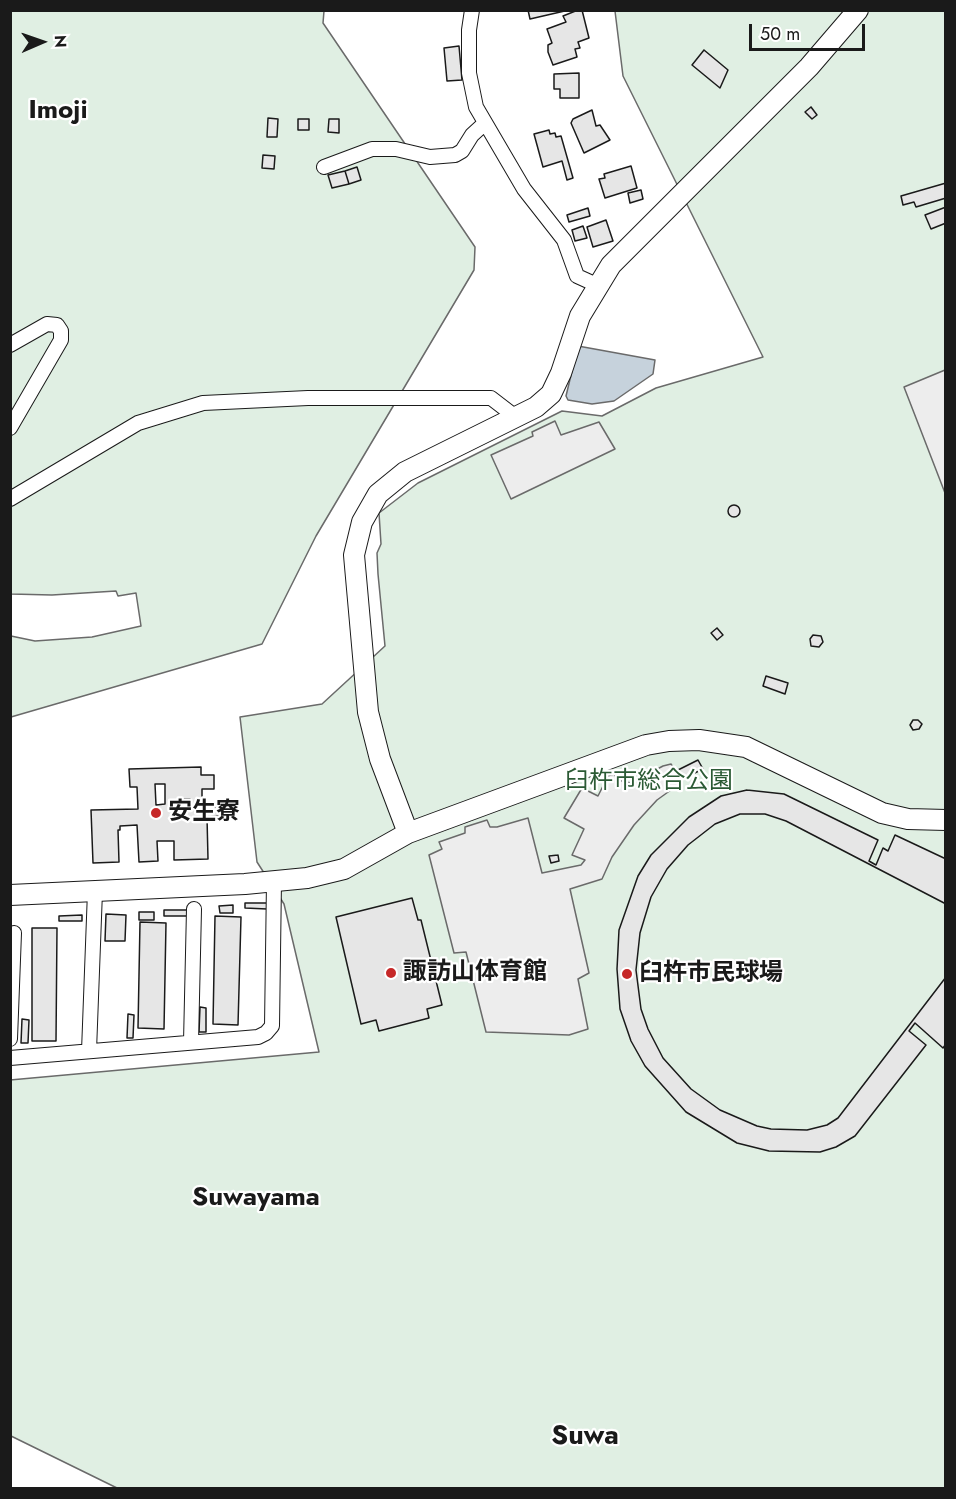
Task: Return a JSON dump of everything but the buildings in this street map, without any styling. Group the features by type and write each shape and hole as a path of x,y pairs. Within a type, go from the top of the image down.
{"street":[{"path":"472,10 469,30 469,73 476,106 484,124 524,189 564,240 577,276 598,286"},
{"path":"408,833 380,759 368,712 354,555 362,522 378,494 405,472 536,407 551,394 561,374 580,315 610,265 809,67 858,10"},
{"path":"324,167 372,149 396,149 430,158 455,155 462,151 472,135 484,124"},
{"path":"10,345 47,324 57,325 62,332 61,340 10,428"},
{"path":"10,499 138,423 203,403 308,398 491,398 517,417"},
{"path":"10,895 274,881 345,869 408,833 646,745 699,740 746,747 882,813 908,819 945,820"},
{"path":"10,1058 258,1037 272,1026 274,881"},
{"path":"89,1051 95,891"},
{"path":"191,1042 194,909"},
{"path":"10,1039 14,933"}],"green space":[{"path":"11,11 324,11 323,23 475,247 474,270 316,536 262,644 11,717 11,636 35,641 92,637 141,626 136,593 118,596 116,591 52,595 11,594"},
{"name":"臼杵市総合公園","path":"615,11 945,11 945,1488 117,1488 11,1436 10,1080 319,1052 284,904 257,862 240,717 322,704 385,646 377,553 381,544 379,513 418,483 562,411 602,416 656,388 763,357 623,76"}],"shaded area":[{"path":"578,346 655,360 653,374 614,401 592,404 568,400 566,396"},
{"path":"945,370 945,493 904,387"},
{"path":"555,421 561,435 599,422 615,449 511,499 491,455 533,436 532,432"},
{"path":"671,764 682,782 657,800 634,825 612,857 602,879 570,889 589,973 578,979 588,1029 569,1035 486,1032 466,952 454,953 429,855 442,849 439,842 465,833 465,827 487,820 490,827 497,827 528,818 542,873 581,865 585,860 572,855 584,829 564,818 582,788 598,796 604,784 601,778 614,774 618,780 631,783"}],"place":[{"name":"安生寮","path":"156,813"},
{"name":"諏訪山体育館","path":"391,973"},
{"name":"臼杵市民球場","path":"627,974"}],"district":[{"name":"Imoji","path":"58,112"},
{"name":"Suwayama","path":"256,1199"},
{"name":"Suwa","path":"585,1437"}]}
